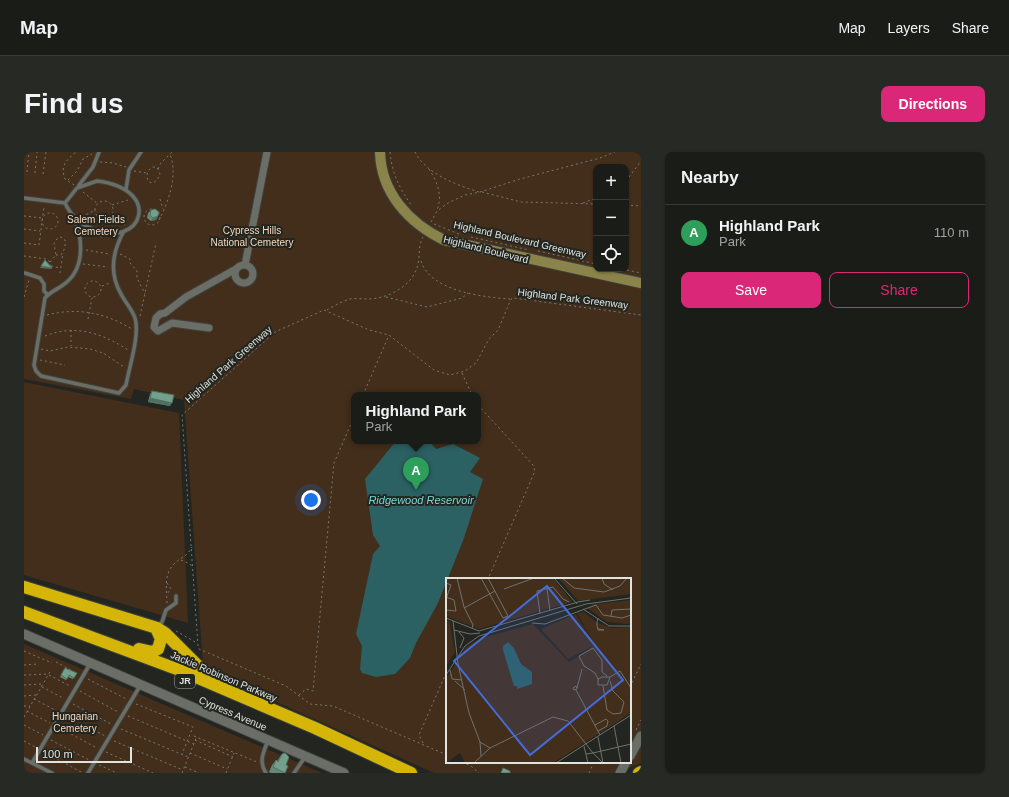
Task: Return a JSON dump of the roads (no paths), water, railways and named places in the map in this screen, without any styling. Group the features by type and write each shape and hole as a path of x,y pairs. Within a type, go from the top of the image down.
{"highway":[{"path":"24,587 156,627 165,633 205,672 262,705"},
{"name":"Jackie Robinson Parkway","path":"24,612 182,671 262,705 411,773"},
{"name":"Jackie Robinson Parkway","path":"24,620 118,654 254,709 393,773"},
{"path":"98,639 152,652 158,649 161,644 161,636 156,627"}],"main road":[{"name":"Highland Boulevard","path":"380,152 380,164 388,188 403,212 426,231 444,240 641,283"}],"street":[{"path":"245,264 266,152"},
{"path":"236,269 235,275 238,280 244,283 249,281 253,273 245,264"},
{"path":"209,328 172,323 158,331 154,327 156,318 160,314 165,314 186,297 236,269 240,265 245,264"},
{"name":"Cypress Avenue","path":"24,634 344,773"},
{"path":"631,754 641,736"},
{"path":"620,773 625,763"}],"lane":[{"path":"126,189 130,169 140,152"},
{"path":"64,203 85,179 95,163 99,153"},
{"path":"76,219 100,232 113,234 123,233 129,229 138,220 140,213 139,205 133,197 126,189 119,185 97,181 77,188"},
{"path":"24,198 64,203 76,219 81,234 82,248 79,263 73,274 64,285 45,298 35,359 36,371 41,376 119,393 126,385 135,332 135,318 115,281 112,268 114,254 123,233"},
{"path":"26,273 40,278 44,284 44,291 48,295"},
{"path":"156,627 162,622 166,610 176,603 176,596"},
{"path":"32,763 91,663"},
{"path":"88,773 140,685"},
{"path":"266,773 261,764 261,757 268,740"},
{"path":"294,773 305,756"},
{"path":"24,759 52,773"}],"water":[{"name":"Ridgewood Reservoir","path":"394,444 432,444 436,449 453,444 480,458 470,472 483,479 464,538 448,578 446,578 446,583 438,603 416,643 410,658 395,674 376,677 362,673 360,669 362,646 356,634 373,554 380,546 373,535 365,479"}],"place":[{"name":"Highland Park","path":"416,490"}],"park label":[{"name":"Salem Fields Cemetery","path":"96,224"},
{"name":"Cypress Hills National Cemetery","path":"252,236"},
{"name":"Hungarian Cemetery","path":"75,722"}]}
